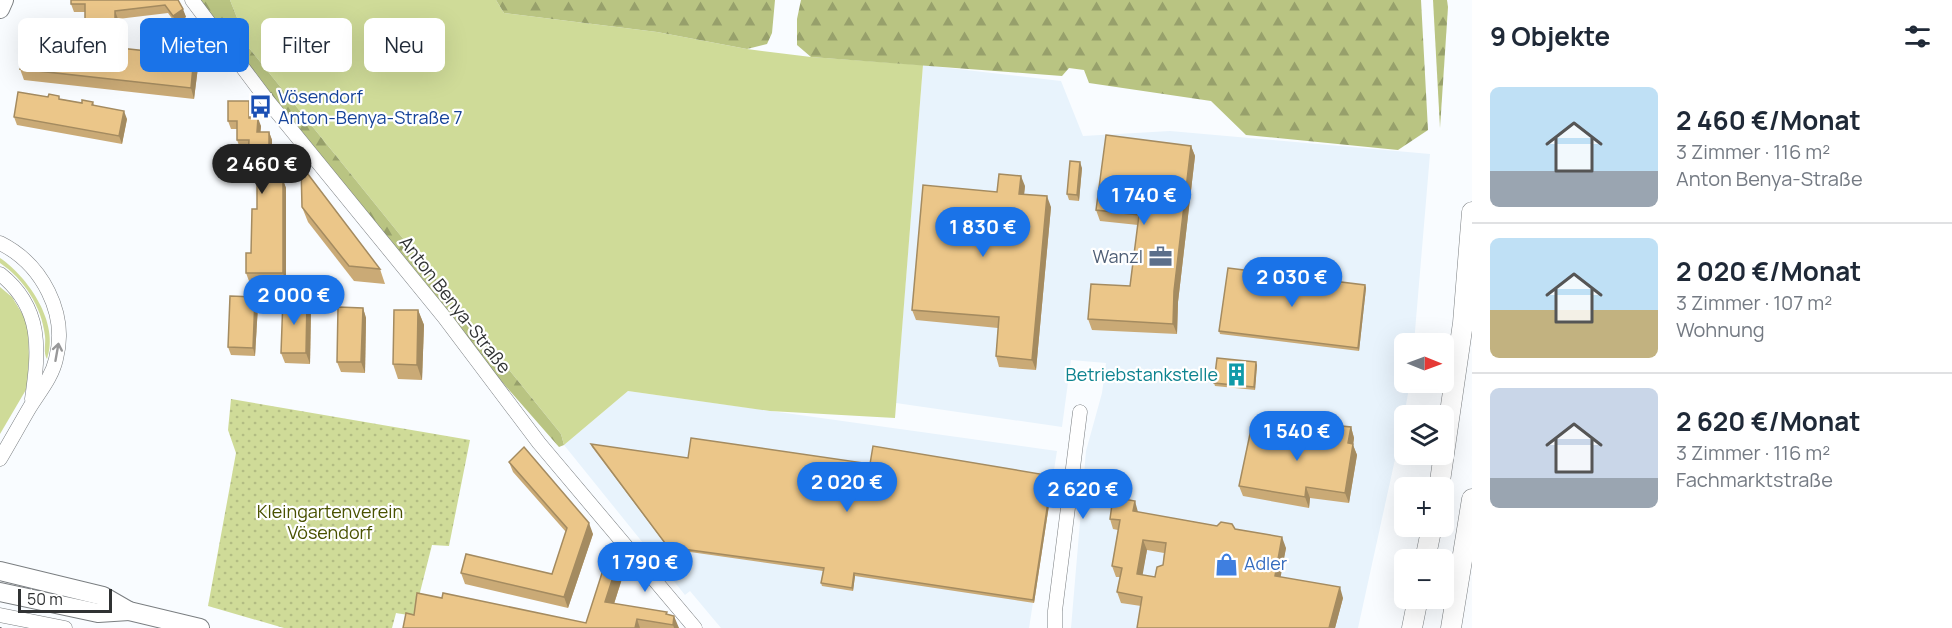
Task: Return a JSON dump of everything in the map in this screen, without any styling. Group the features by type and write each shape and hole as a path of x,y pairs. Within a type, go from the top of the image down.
{"highway":[{"path":"1441,477 1463,323 1472,212"},
{"path":"1451,628 1472,499"},
{"path":"1412,628 1416,609"}],"main road":[{"path":"0,9 4,0"},
{"path":"0,571 103,596 129,611 200,628"},
{"path":"0,592 98,613 129,611"}],"street":[{"name":"Anton Benya-Straße","path":"192,0 267,100 444,317 539,443 695,628"},
{"path":"0,243 23,259 44,283 56,312 58,327 56,359 45,385 0,459"},
{"path":"0,274 23,299 34,324 38,342 32,405"},
{"path":"1054,627 1080,412"},
{"path":"0,615 65,628"}],"shaded area":[{"path":"923,65 1061,81 1083,136 1170,131 1430,154 1415,333 1394,333 1394,393 1408,393 1406,405 1394,405 1394,464 1358,628 1071,628 1086,451 1102,393 1106,363 1071,360 1062,427 896,403"},
{"path":"628,391 1057,451 1029,628 721,628 690,591 685,595 564,445"}],"green space":[{"path":"199,0 230,0 237,18 212,18"},
{"path":"230,0 496,0 504,13 657,32 747,49 811,57 923,65 895,418 770,411 628,391 564,445 561,434 268,72 352,72 352,18 261,18 261,63 249,48 249,18 237,18"},
{"path":"496,0 775,0 772,33 767,44 747,49 657,32 504,13"},
{"path":"801,0 1421,0 1428,130 1398,150 1246,135 1211,101 1089,83 1084,70 1069,68 1062,76 811,57 797,45 797,19"},
{"path":"1433,0 1447,0 1448,7 1440,128"},
{"path":"249,48 261,63 261,72 268,72 561,434 564,445 559,447 489,367 249,69"},
{"path":"0,258 21,277 39,302 49,331 50,345 47,359 43,325 36,304 17,277 0,263"},
{"path":"0,287 12,297 28,323 29,359 27,388 0,434"},
{"name":"Kleingartenverein Vösendorf","path":"231,399 470,440 449,546 432,545 414,616 396,613 392,628 284,628 208,606 236,453 228,430"}],"building":[{"path":"71,0 178,0 183,9 173,16 165,5 115,11 115,18 85,18 85,4 71,4"},
{"path":"128,49 140,50 140,72 192,72 191,88 47,72 128,72"},
{"path":"18,92 48,97 49,94 59,96 59,99 82,103 82,100 93,102 92,105 124,111 119,136 14,117"},
{"path":"228,101 249,101 249,118 258,118 257,132 269,132 269,157 278,157 278,179 283,180 283,273 246,273 246,253 251,253 252,209 257,209 257,160 248,160 249,140 237,140 237,121 228,121"},
{"name":"Wanzl","path":"1106,135 1191,146 1174,291 1173,324 1088,319 1091,284 1130,286 1139,215 1096,210"},
{"path":"1070,161 1080,162 1077,195 1067,194"},
{"path":"301,165 380,269 349,266 302,207"},
{"path":"999,174 1021,176 1019,194 1047,196 1032,360 996,356 999,317 912,310 923,185 997,192"},
{"path":"1228,268 1365,285 1358,348 1219,331"},
{"path":"230,296 255,297 253,348 228,347"},
{"path":"283,298 307,299 306,353 281,353"},
{"path":"338,307 363,308 361,362 337,362"},
{"path":"394,310 418,310 417,365 393,364"},
{"name":"Betriebstankstelle","path":"1217,358 1256,362 1254,387 1214,383"},
{"path":"1331,425 1351,427 1348,443 1353,444 1345,493 1306,487 1305,497 1239,486 1251,429 1328,440"},
{"path":"691,438 870,464 873,446 1052,476 1033,600 854,573 852,588 821,583 824,568 668,547 591,444 688,458"},
{"path":"524,447 589,523 564,597 461,573 466,554 552,574 567,528 509,462"},
{"name":"Adler","path":"1113,497 1135,501 1133,511 1217,526 1221,522 1232,524 1235,529 1282,537 1275,576 1340,587 1329,628 1137,628 1142,597 1117,592 1122,568 1112,566 1120,520 1110,519","holes":["1143,540 1166,543 1163,565 1157,567 1155,577 1137,574"]},
{"path":"611,545 622,549 605,602 667,612 666,614 674,616 673,625 637,619 635,628 403,628 406,613 414,615 417,593 442,598 443,593 586,623"}],"place":[{"name":"Vösendorf Anton-Benya-Straße 7","path":"260,107"},
{"name":"Wanzl","path":"1161,257"},
{"name":"Betriebstankstelle","path":"1236,375"},
{"name":"Adler","path":"1226,564"}]}
